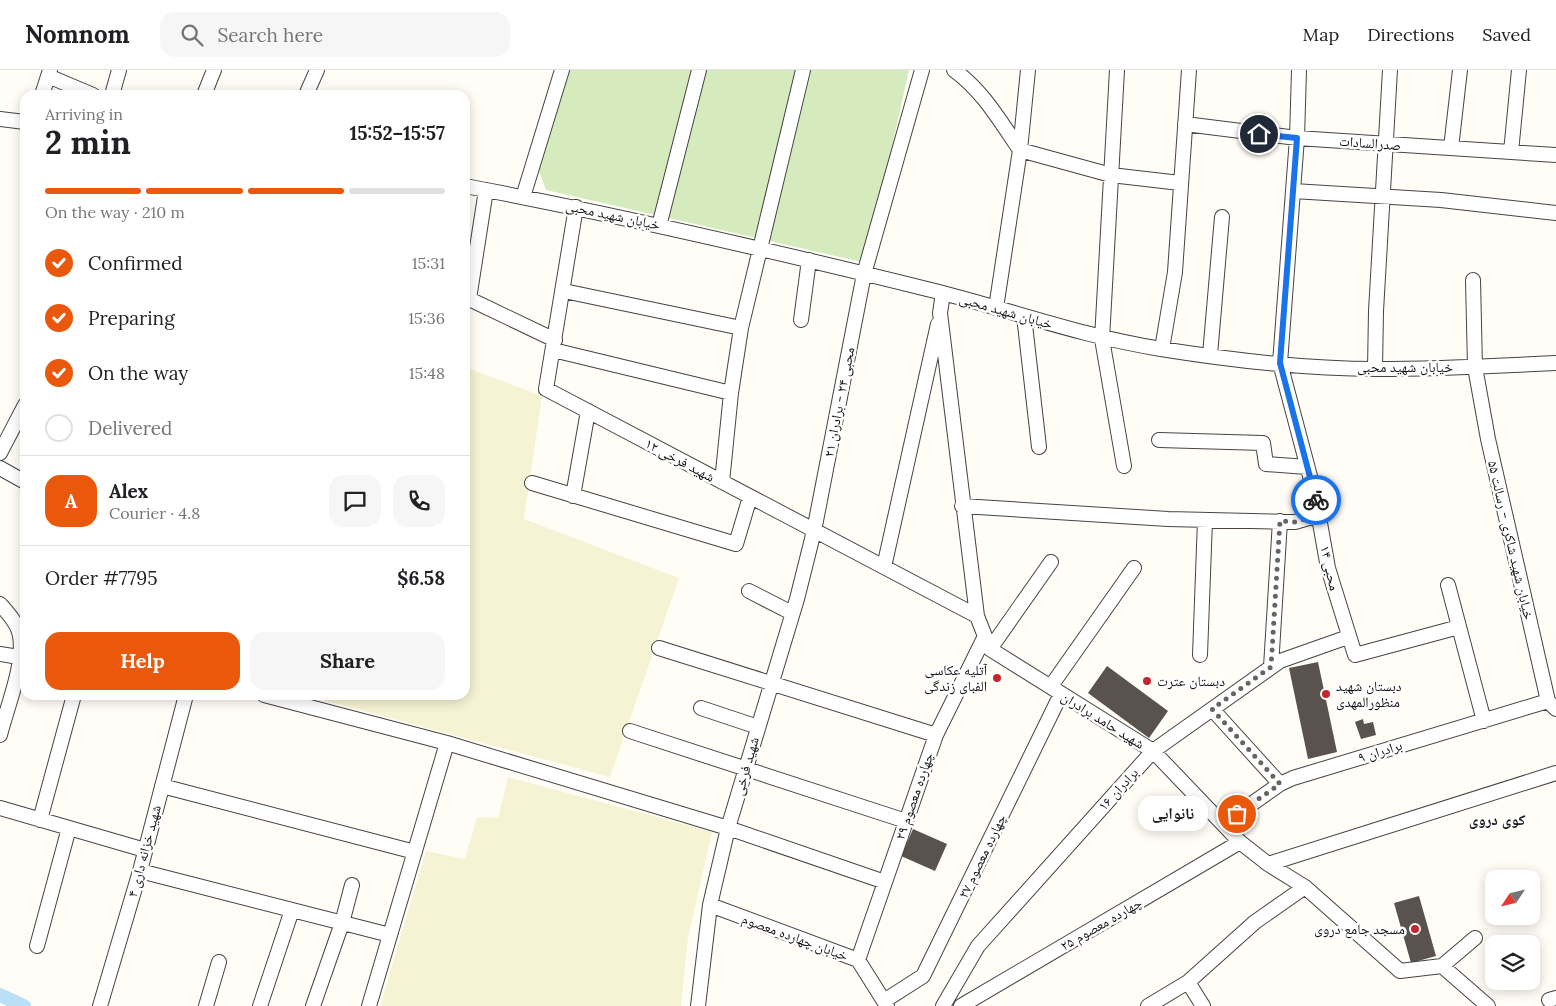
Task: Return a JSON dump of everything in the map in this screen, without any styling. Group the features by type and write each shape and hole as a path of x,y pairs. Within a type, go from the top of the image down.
{"street":[{"path":"113,90 119,70"},
{"path":"206,90 214,70"},
{"path":"308,90 317,70"},
{"path":"523,197 562,70"},
{"path":"659,226 699,70"},
{"path":"722,482 731,393 742,328 759,248 803,70"},
{"name":"محبی ۲۴ - برادران ۲۱","path":"814,531 864,274 922,70"},
{"path":"954,70 967,80 988,102 1020,150 1111,175 1180,183"},
{"path":"996,308 1020,150 1028,70"},
{"path":"1118,70 1102,339 1124,466"},
{"path":"1162,349 1175,272 1189,70"},
{"name":"محبی ۱۴","path":"1299,70 1297,138 1280,363 1319,515 1328,568 1355,655 1459,627"},
{"path":"1375,369 1382,197 1390,70"},
{"path":"1451,148 1460,70"},
{"path":"1511,152 1519,70"},
{"path":"44,90 49,73 83,90"},
{"path":"0,119 20,121"},
{"name":"صدرالسادات","path":"1185,124 1297,138 1556,155"},
{"name":"خیابان شهید محبی","path":"470,187 576,207 759,248 943,293 1102,339 1162,349 1280,363 1375,369 1556,363"},
{"path":"470,281 486,190"},
{"path":"1293,191 1441,200 1556,213"},
{"path":"554,345 576,207"},
{"path":"1210,355 1222,217"},
{"path":"801,320 809,260"},
{"name":"خیابان شهید شاکری - رسالت ۵۵","path":"1473,280 1475,367 1504,512 1552,705"},
{"path":"564,291 742,328"},
{"path":"884,567 943,293"},
{"path":"470,300 554,345 731,393"},
{"path":"940,313 962,506 977,616 987,644"},
{"path":"1024,316 1039,447"},
{"name":"شهید فرخی ۱۲","path":"554,345 546,389 977,616"},
{"path":"573,496 588,411"},
{"path":"0,453 20,415"},
{"path":"1159,440 1263,444 1266,464 1307,467"},
{"path":"0,468 20,479"},
{"path":"532,483 736,544 750,497"},
{"path":"962,506 1205,520 1295,522 1319,515"},
{"path":"1200,655 1205,520"},
{"path":"1271,667 1280,521"},
{"name":"شهید فرخی","path":"698,1006 710,906 728,828 792,613 814,531"},
{"name":"چهارده معصوم ۲۹","path":"858,960 936,735 987,644 1051,562"},
{"name":"چهارده معصوم ۲۷","path":"886,1004 923,976 1056,690 1134,568"},
{"path":"1448,585 1484,721"},
{"path":"748,591 792,613"},
{"path":"0,604 11,616 20,635"},
{"name":"برادران ۱۶","path":"943,1006 978,946 1153,751 1280,661 1348,636"},
{"name":"شهید حامد برادران","path":"987,644 1153,751 1240,842 1268,864 1305,886 1400,971 1442,966"},
{"path":"660,648 936,735"},
{"path":"0,654 20,657"},
{"path":"0,735 20,668"},
{"path":"40,820 73,700"},
{"name":"شهید خزانه داری ۴","path":"100,1006 140,871 185,700"},
{"path":"283,700 447,744 728,828 885,882"},
{"name":"برادران ۹","path":"1223,824 1280,784 1293,778 1484,721 1552,705"},
{"path":"701,708 758,726"},
{"path":"1212,709 1280,784"},
{"path":"630,731 906,821"},
{"path":"368,1006 447,744"},
{"path":"1268,864 1556,773"},
{"path":"162,786 415,852"},
{"path":"0,808 145,850"},
{"path":"37,946 69,828"},
{"name":"چهارده معصوم ۲۵","path":"961,1006 1240,842"},
{"path":"140,871 390,935"},
{"path":"313,1006 342,923 352,885"},
{"path":"1148,1006 1188,982 1254,922 1305,886"},
{"name":"خیابان چهارده معصوم","path":"710,906 858,960 886,1004"},
{"path":"260,1006 292,910"},
{"path":"1475,938 1442,966 1488,1006"},
{"path":"206,1006 218,962"},
{"path":"1188,982 1203,1006"}],"shaded area":[{"path":"470,369 542,396 524,519 679,578 610,777 323,700 470,700"},
{"path":"508,777 712,832 688,938 681,1006 380,1006 426,851 465,859 477,817 498,818"}],"green space":[{"path":"570,70 909,70 866,263 546,190 538,168"}],"building":[{"name":"دبستان شهید منظورالمهدی","path":"1318,662 1337,752 1308,759 1289,668"},
{"name":"دبستان عترت","path":"1107,666 1168,711 1149,738 1088,693"},
{"path":"1363,719 1364,724 1373,722 1376,735 1361,739 1355,722"},
{"path":"913,829 947,844 935,871 901,856"},
{"name":"مسجد جامع دروی","path":"1419,896 1436,956 1411,963 1394,903"}],"waterway":[{"path":"0,995 24,1006"}],"way so far":[{"path":"1237,814 1280,784 1212,709 1271,667 1280,521 1295,522 1319,515 1316,500"}],"place":[{"name":"آتلیه عکاسی الفبای زندگی","path":"997,678"},
{"name":"دبستان عترت","path":"1147,681"},
{"name":"دبستان شهید منظورالمهدی","path":"1326,694"},
{"name":"نانوایی","path":"1237,814"},
{"name":"مسجد جامع دروی","path":"1415,929"}],"district":[{"name":"کوی دروی","path":"1497,820"}],"route":[{"path":"1259,134 1297,138 1280,363 1316,500"}]}
